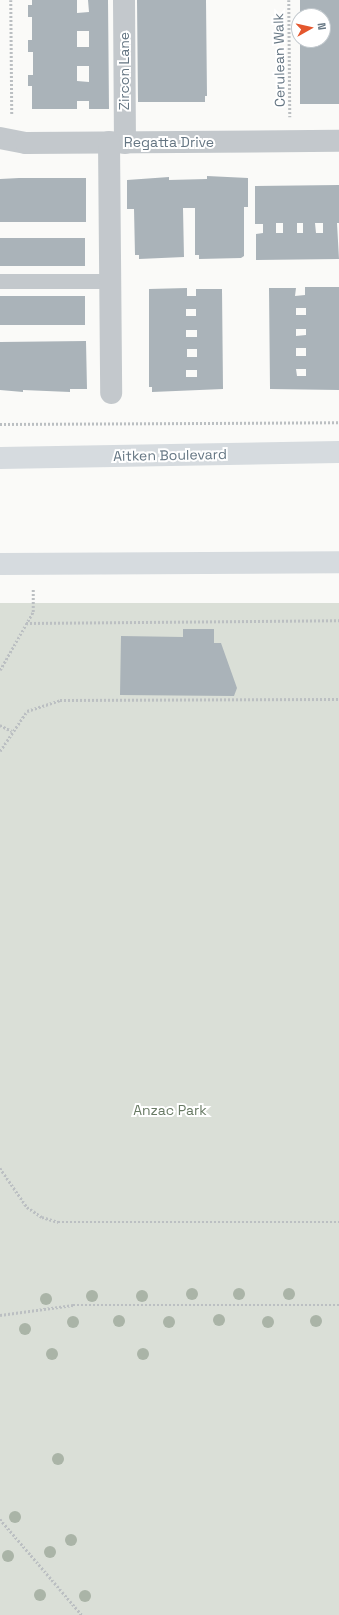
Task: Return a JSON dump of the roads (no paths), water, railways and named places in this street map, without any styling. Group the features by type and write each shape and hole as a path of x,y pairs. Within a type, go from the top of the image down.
{"main road":[{"name":"Aitken Boulevard","path":"0,458 339,452"},
{"path":"0,564 339,562"}],"street":[{"name":"Zircon Lane","path":"111,393 110,280 124,0"},
{"name":"Regatta Drive","path":"0,138 26,143 339,141"}],"lane":[{"path":"0,281 110,280"}],"park label":[{"name":"Anzac Park","path":"170,1110"}]}
